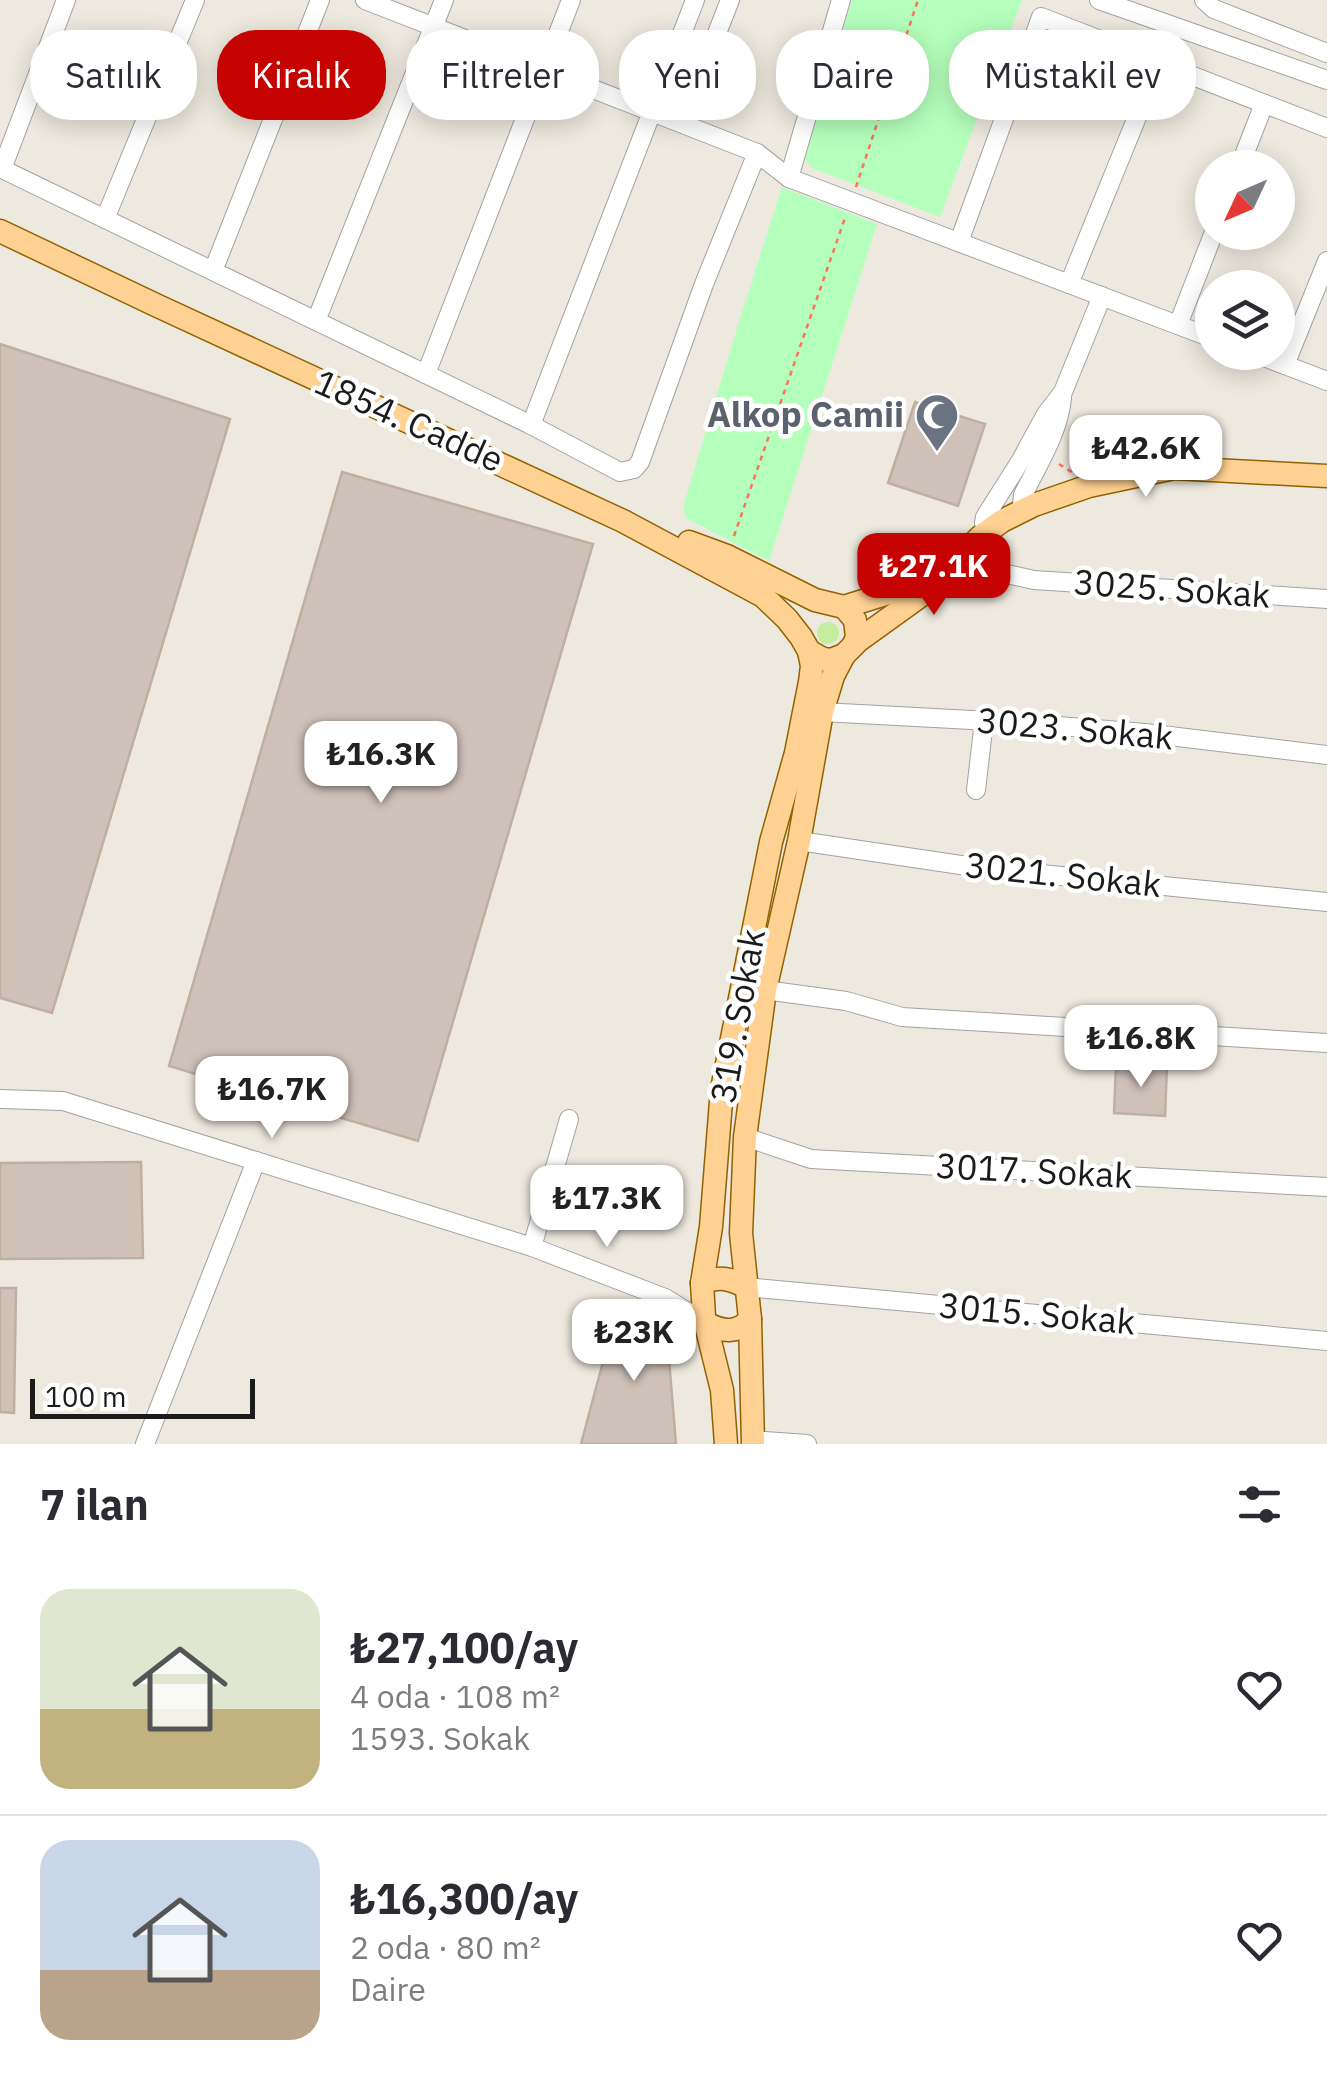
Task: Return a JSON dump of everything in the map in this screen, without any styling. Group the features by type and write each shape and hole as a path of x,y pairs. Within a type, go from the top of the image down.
{"main road":[{"name":"1854. Cadde","path":"0,231 624,521 752,589 779,610 805,644"},
{"path":"963,554 902,589 809,611 801,628 805,644 823,659 831,660 849,650 952,573 963,554 1002,520 1089,486 1174,468 1327,476"},
{"path":"624,521 727,556 800,594 850,613 857,628 849,650"},
{"name":"319. Sokak","path":"726,1444 722,1390 706,1323 702,1284 711,1227 722,1089 772,842 810,682 812,666 805,644"},
{"name":"319. Sokak","path":"753,1442 750,1319 741,1234 745,1137 764,990 799,841 822,712 834,676 849,650"},
{"path":"702,1284 723,1278 746,1287"},
{"path":"706,1323 719,1330 733,1330 750,1319"}],"street":[{"path":"66,0 1,168 531,425 614,470 628,472 640,462 704,284 757,153"},
{"path":"105,219 195,0"},
{"path":"213,271 320,0"},
{"path":"364,0 442,30"},
{"path":"316,321 444,0"},
{"path":"560,30 572,0"},
{"path":"683,30 695,0"},
{"path":"718,30 730,0"},
{"path":"789,178 840,0"},
{"path":"1099,0 1318,77 1322,52 1214,9 1204,0"},
{"path":"1036,30 1041,16 1076,30"},
{"path":"1196,77 1327,128"},
{"path":"1246,150 1264,104"},
{"path":"426,374 524,120"},
{"path":"531,425 649,120"},
{"path":"672,120 757,153 789,178 1195,332"},
{"path":"959,242 1003,120"},
{"path":"1069,284 1136,120"},
{"path":"1178,325 1207,250"},
{"path":"1295,340 1327,261"},
{"path":"1025,510 1023,495 1035,460 1061,412 1062,392 1102,296"},
{"path":"1295,369 1327,381"},
{"path":"986,532 984,516 1035,460"},
{"name":"3025. Sokak","path":"963,554 989,570 1034,580 1327,599"},
{"name":"3023. Sokak","path":"822,712 1145,733 1327,755"},
{"path":"976,790 984,721"},
{"name":"3021. Sokak","path":"799,841 981,868 1327,902"},
{"path":"764,990 846,1001 902,1017 1327,1043"},
{"path":"0,1099 63,1101 532,1247 665,1298 706,1323"},
{"path":"532,1247 569,1120"},
{"name":"3017. Sokak","path":"745,1137 812,1159 1327,1187"},
{"path":"145,1444 256,1161"},
{"path":"665,1298 702,1284"},
{"name":"3015. Sokak","path":"746,1287 1327,1341"},
{"path":"753,1442 807,1444"}],"path":[{"path":"854,194 918,0"},
{"path":"727,556 847,211"},
{"path":"1035,460 1077,475"}],"green space":[{"path":"852,0 1022,0 1011,30 949,30 949,120 977,120 940,217 812,168 805,159 817,120 929,120 929,30 843,30"},
{"path":"782,187 877,224 769,561 686,518 683,507"},
{"path":"824,622 832,622 839,633 832,644 824,644 817,637 817,629"}],"building":[{"path":"0,344 230,419 52,1013 0,998"},
{"name":"Alkop Camii","path":"915,402 985,424 958,506 888,483"},
{"path":"342,472 593,544 418,1141 169,1066"},
{"path":"1116,1065 1167,1067 1165,1116 1114,1113"},
{"path":"141,1162 143,1258 0,1259 0,1163"},
{"path":"0,1288 16,1288 14,1413 0,1412"},
{"path":"619,1302 661,1317 666,1323 676,1444 581,1444"}],"place":[{"name":"Alkop Camii","path":"937,453"}]}
